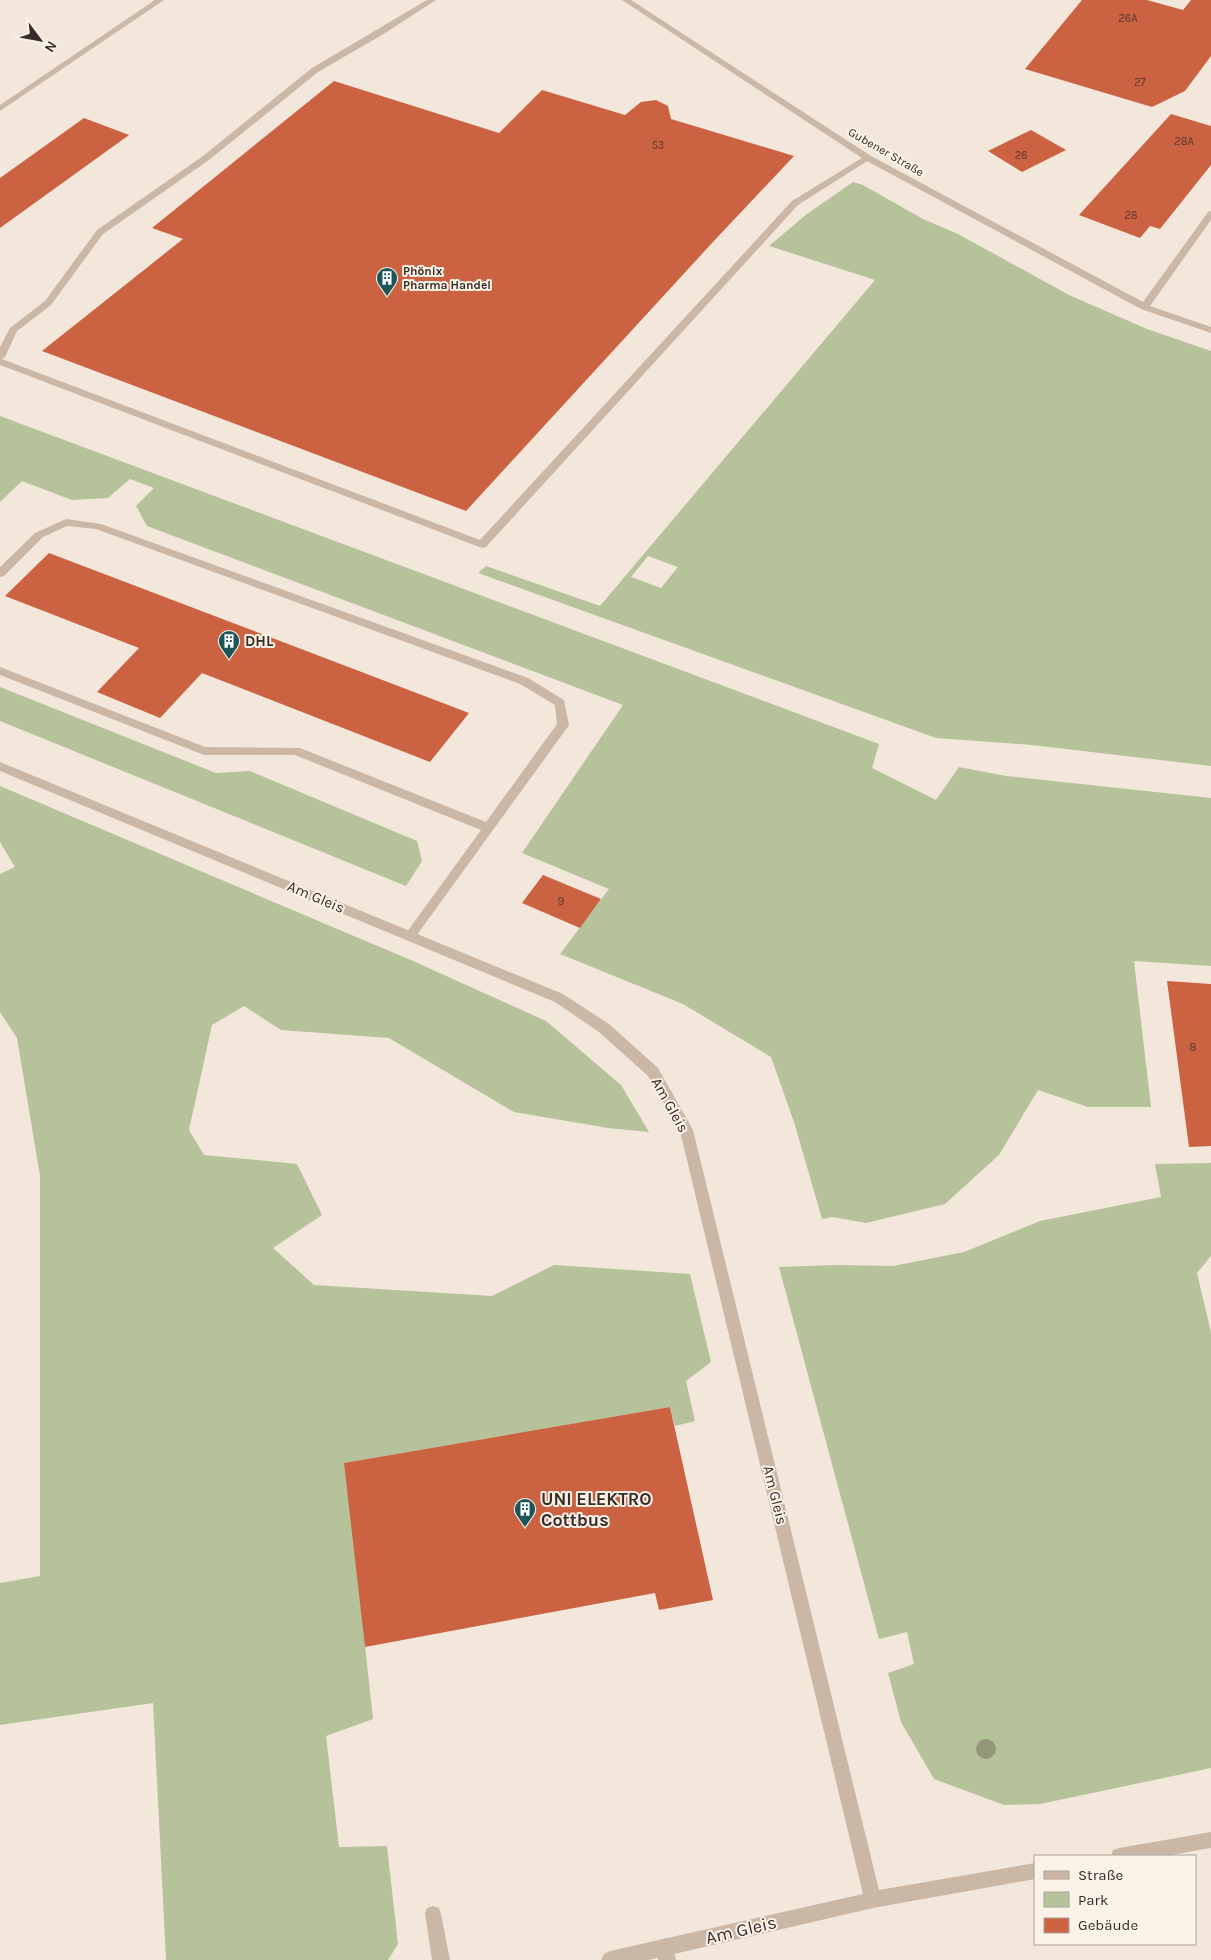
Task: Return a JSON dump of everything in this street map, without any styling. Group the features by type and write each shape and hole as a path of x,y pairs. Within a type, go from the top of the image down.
{"street":[{"path":"0,109 160,0"},
{"path":"0,357 13,330 48,303 100,232 206,158 315,70 432,0"},
{"name":"Gubener Straße","path":"626,0 868,158 1144,307 1211,330"},
{"path":"0,362 482,545 795,203 868,158"},
{"path":"1144,307 1211,214"},
{"path":"0,573 39,535 66,522 97,526 524,681 560,703 563,726 410,936"},
{"path":"0,671 204,751 296,751 489,828"},
{"name":"Am Gleis","path":"0,766 560,998 604,1028 653,1072 686,1130 873,1900"},
{"path":"1125,1855 1211,1840"},
{"name":"Am Gleis","path":"610,1960 666,1954 873,1900 1034,1871"},
{"path":"434,1914 440,1960"}],"green space":[{"path":"853,182 863,185 923,219 958,234 1069,295 1147,329 1211,351 1211,766 1032,745 936,738 478,573 486,566 600,606 875,280 769,246 807,214","holes":["648,556 678,567 661,588 631,577"]},
{"path":"0,416 879,744 872,768 936,800 959,767 1006,776 1211,798 1211,966 1134,961 1151,1107 1088,1107 1038,1090 999,1155 945,1204 866,1223 832,1217 822,1219 794,1122 771,1057 683,1004 560,954 609,889 522,853 623,705 147,526 136,506 154,488 130,479 108,498 72,500 22,481 0,502"},
{"path":"0,687 216,773 250,771 417,841 422,861 406,886 0,721"},
{"path":"0,786 413,961 546,1021 621,1085 649,1132 608,1128 514,1112 389,1038 281,1030 244,1006 212,1025 189,1130 204,1155 297,1164 322,1215 273,1248 314,1285 492,1296 554,1265 690,1274 711,1362 686,1381 695,1421 675,1426 670,1407 345,1463 373,1719 326,1736 339,1847 387,1846 398,1944 388,1960 166,1960 153,1703 0,1725 0,1583 40,1576 40,1176 17,1038 0,1012 0,874 15,867 0,842"},
{"path":"1211,1163 1211,1256 1197,1273 1211,1332 1211,1768 1040,1804 1004,1805 934,1779 901,1722 888,1673 914,1664 907,1632 879,1639 779,1267 835,1265 893,1266 964,1252 1040,1221 1161,1197 1155,1164"}],"building":[{"path":"1082,0 1147,0 1183,10 1191,0 1211,0 1211,56 1185,91 1152,107 1025,69"},
{"name":"Phönix Pharma Handel","path":"334,81 499,133 542,90 625,115 641,102 656,100 668,106 671,119 794,156 466,511 42,351 183,239 152,228"},
{"path":"1171,114 1211,126 1211,165 1160,229 1150,226 1140,238 1079,215"},
{"path":"84,118 129,135 0,228 0,178"},
{"path":"1031,130 1066,150 1022,172 988,151"},
{"name":"DHL","path":"49,553 469,713 430,762 202,673 160,718 97,692 139,648 5,596"},
{"path":"543,875 601,899 580,928 522,903"},
{"path":"1167,981 1211,984 1211,1146 1189,1147"},
{"name":"UNI ELEKTRO Cottbus","path":"670,1407 713,1600 659,1610 655,1593 365,1647 344,1463"}],"place":[{"name":"Phönix Pharma Handel","path":"387,297"},
{"name":"DHL","path":"229,660"},
{"name":"UNI ELEKTRO Cottbus","path":"525,1528"}]}
